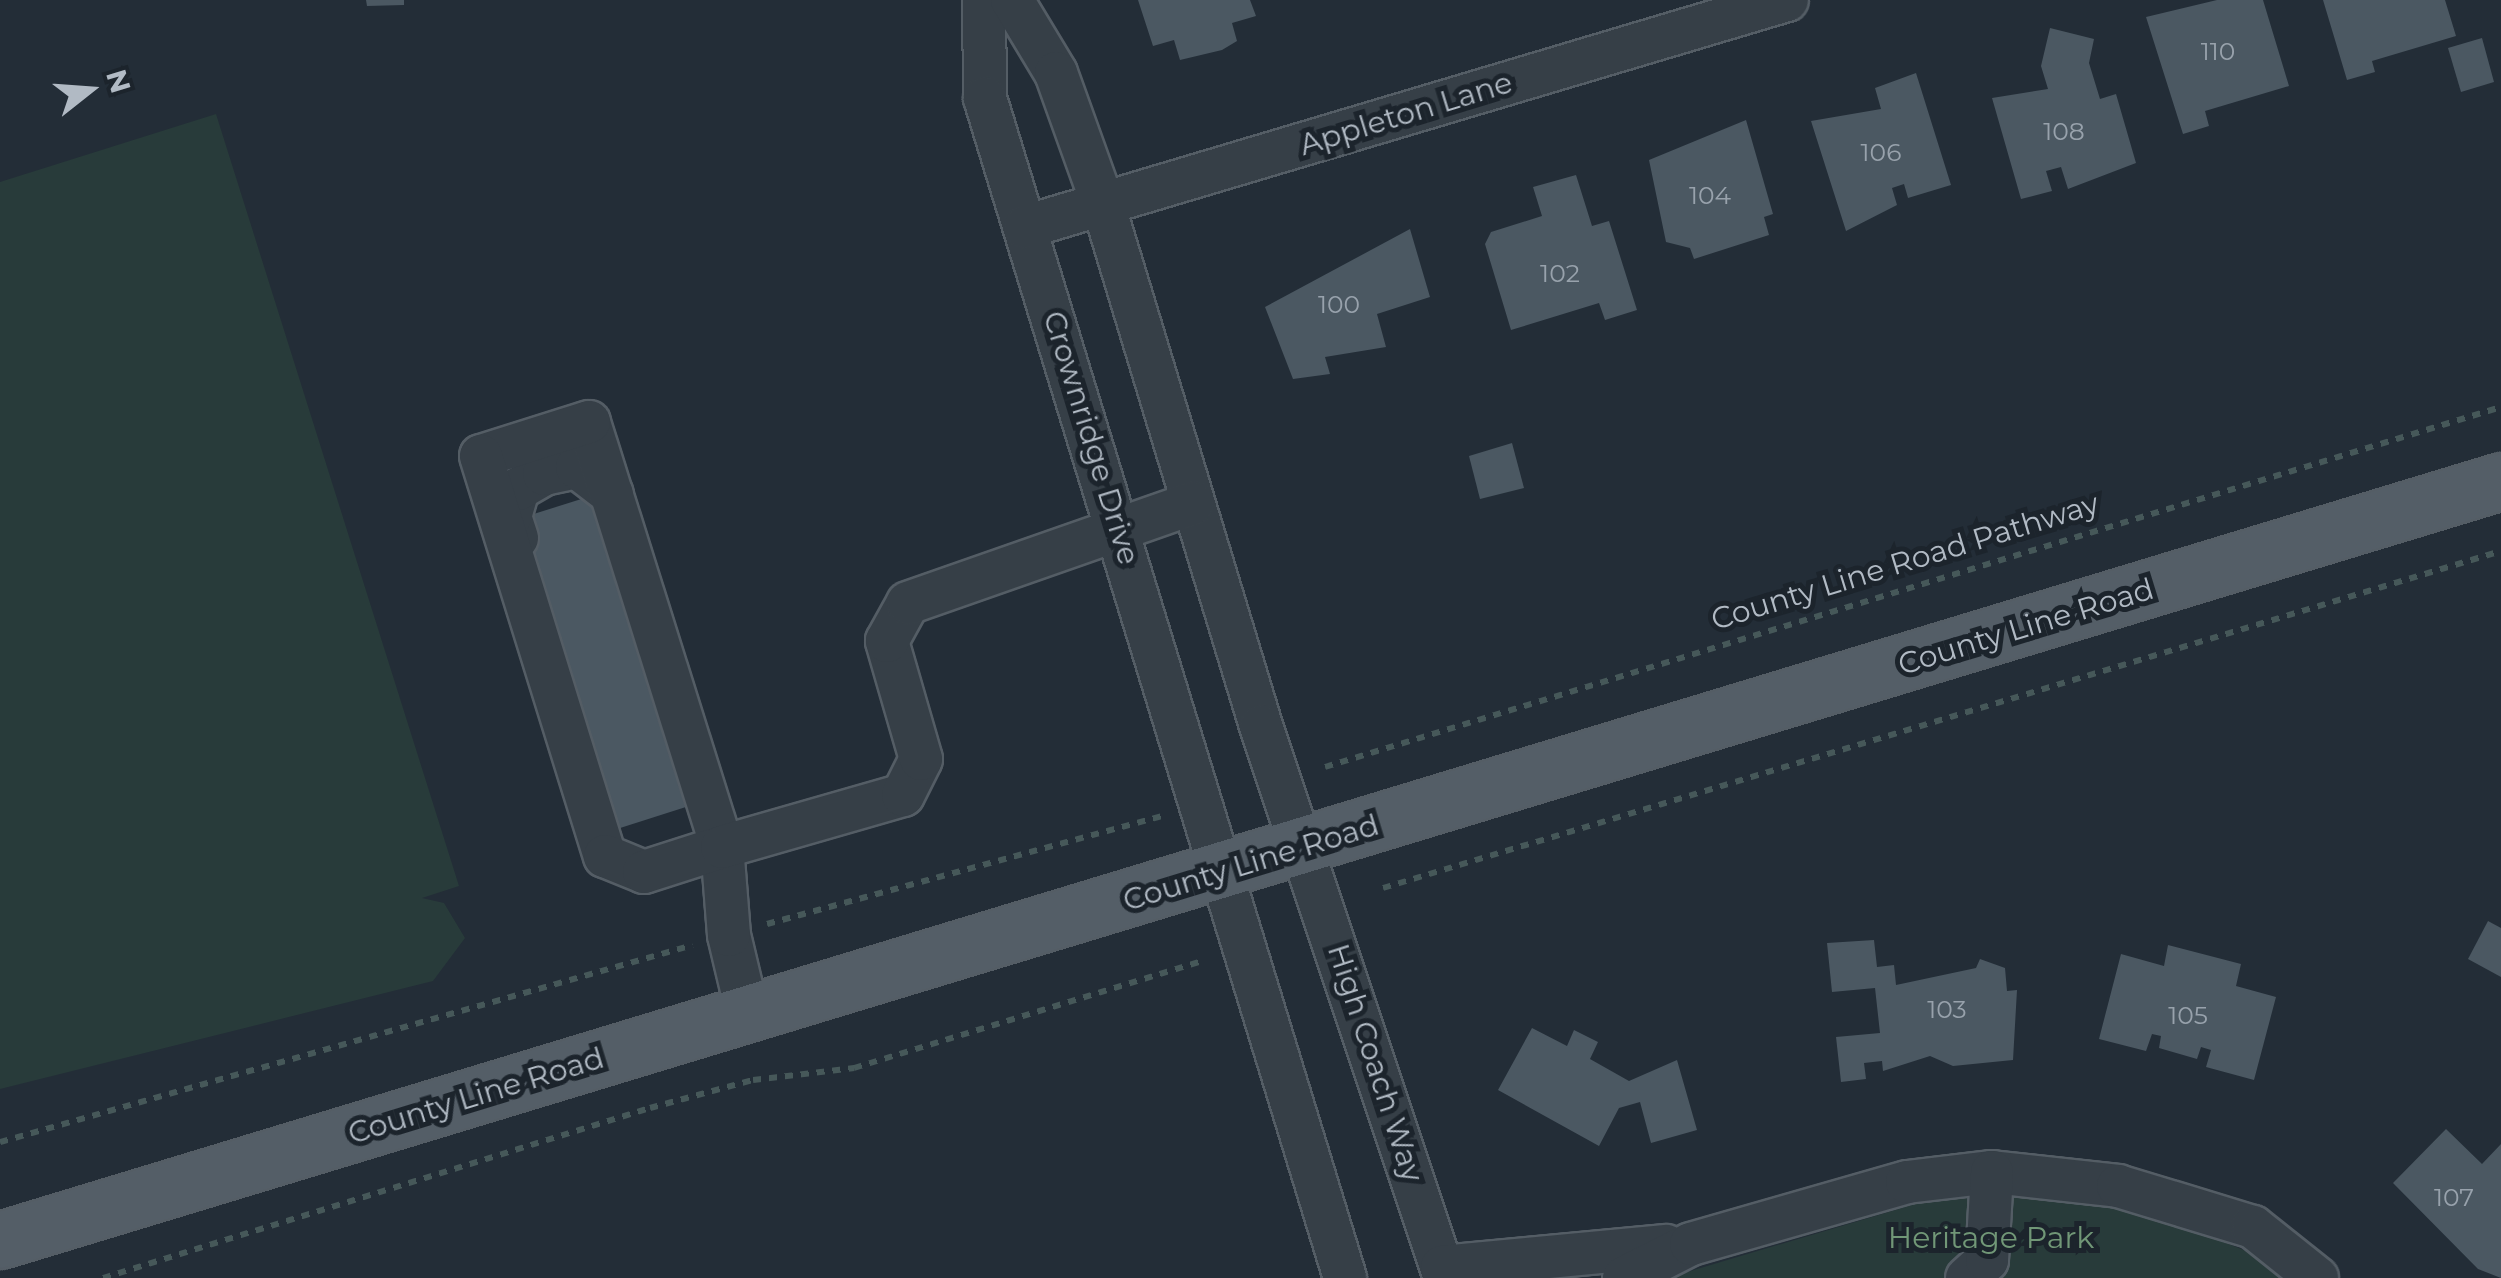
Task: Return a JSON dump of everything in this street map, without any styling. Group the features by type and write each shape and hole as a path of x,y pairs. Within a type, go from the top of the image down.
{"main road":[{"name":"County Line Road","path":"0,1240 1304,848 2501,481"}],"street":[{"name":"Crownridge Drive","path":"984,0 986,98 1223,872"},
{"path":"1012,0 1056,73 1103,204 1304,848"},
{"name":"Appleton Lane","path":"1025,227 1786,0"},
{"path":"748,1015 728,935 722,847 589,422 480,456 606,856 644,872 722,847 902,795 921,759 887,641 908,602 1194,502"},
{"name":"High Coach Way","path":"1304,848 1444,1272"},
{"path":"1223,872 1345,1278"},
{"path":"1444,1272 1691,1244 1907,1182 1992,1172 2118,1186 2253,1228 2317,1278"},
{"path":"1986,1272 1992,1172"},
{"path":"1624,1278 1691,1244"}],"path":[{"name":"County Line Road Pathway","path":"1325,766 2501,407"},
{"path":"1382,888 2501,551"},
{"path":"0,1142 1166,815"},
{"path":"103,1278 650,1108 753,1080 854,1068 1202,961"}],"green space":[{"path":"216,114 459,886 422,898 444,903 465,938 433,981 0,1089 0,182"},
{"name":"Heritage Park","path":"2041,1195 2136,1207 2251,1253 2289,1278 1667,1278 1929,1200"}],"building":[{"path":"366,0 404,0 404,5 367,6"},
{"path":"1138,0 1250,0 1256,16 1232,23 1237,41 1222,50 1180,60 1174,40 1153,46"},
{"path":"2217,0 2263,0 2289,86 2205,111 2209,126 2183,134 2146,17"},
{"path":"2323,0 2445,0 2456,36 2372,61 2375,72 2347,80"},
{"path":"2050,28 2094,39 2089,63 2100,99 2116,94 2136,163 2068,189 2061,167 2046,171 2052,191 2021,199 1992,98 2048,89 2041,66"},
{"path":"2482,38 2494,82 2461,92 2448,48"},
{"path":"1916,73 1951,185 1908,198 1904,184 1892,188 1897,205 1846,231 1811,121 1881,109 1875,88"},
{"path":"1746,120 1773,214 1764,217 1769,235 1694,259 1690,248 1666,242 1649,160"},
{"path":"1576,175 1592,226 1609,221 1637,310 1605,320 1599,303 1511,330 1485,244 1491,232 1542,216 1533,187"},
{"path":"1410,229 1430,297 1377,314 1386,347 1325,357 1330,374 1293,379 1265,307"},
{"path":"1512,443 1524,488 1480,499 1469,456"},
{"path":"594,495 689,806 617,829 521,518"},
{"path":"2488,921 2501,928 2501,977 2468,959"},
{"path":"1874,940 1877,967 1894,965 1896,985 1976,968 1980,959 2005,968 2007,991 2017,990 2013,1060 1953,1066 1930,1056 1883,1071 1882,1061 1864,1063 1866,1079 1841,1082 1836,1037 1880,1033 1875,988 1832,992 1827,943"},
{"path":"2168,945 2241,964 2236,986 2276,997 2254,1080 2206,1067 2211,1050 2201,1047 2197,1059 2159,1048 2161,1036 2152,1034 2146,1051 2099,1039 2121,954 2164,966"},
{"path":"1532,1028 1567,1046 1574,1030 1598,1042 1590,1059 1629,1081 1677,1060 1697,1130 1651,1143 1640,1102 1619,1108 1599,1146 1498,1090"},
{"path":"2446,1129 2482,1164 2501,1144 2501,1278 2478,1269 2393,1183"}]}
